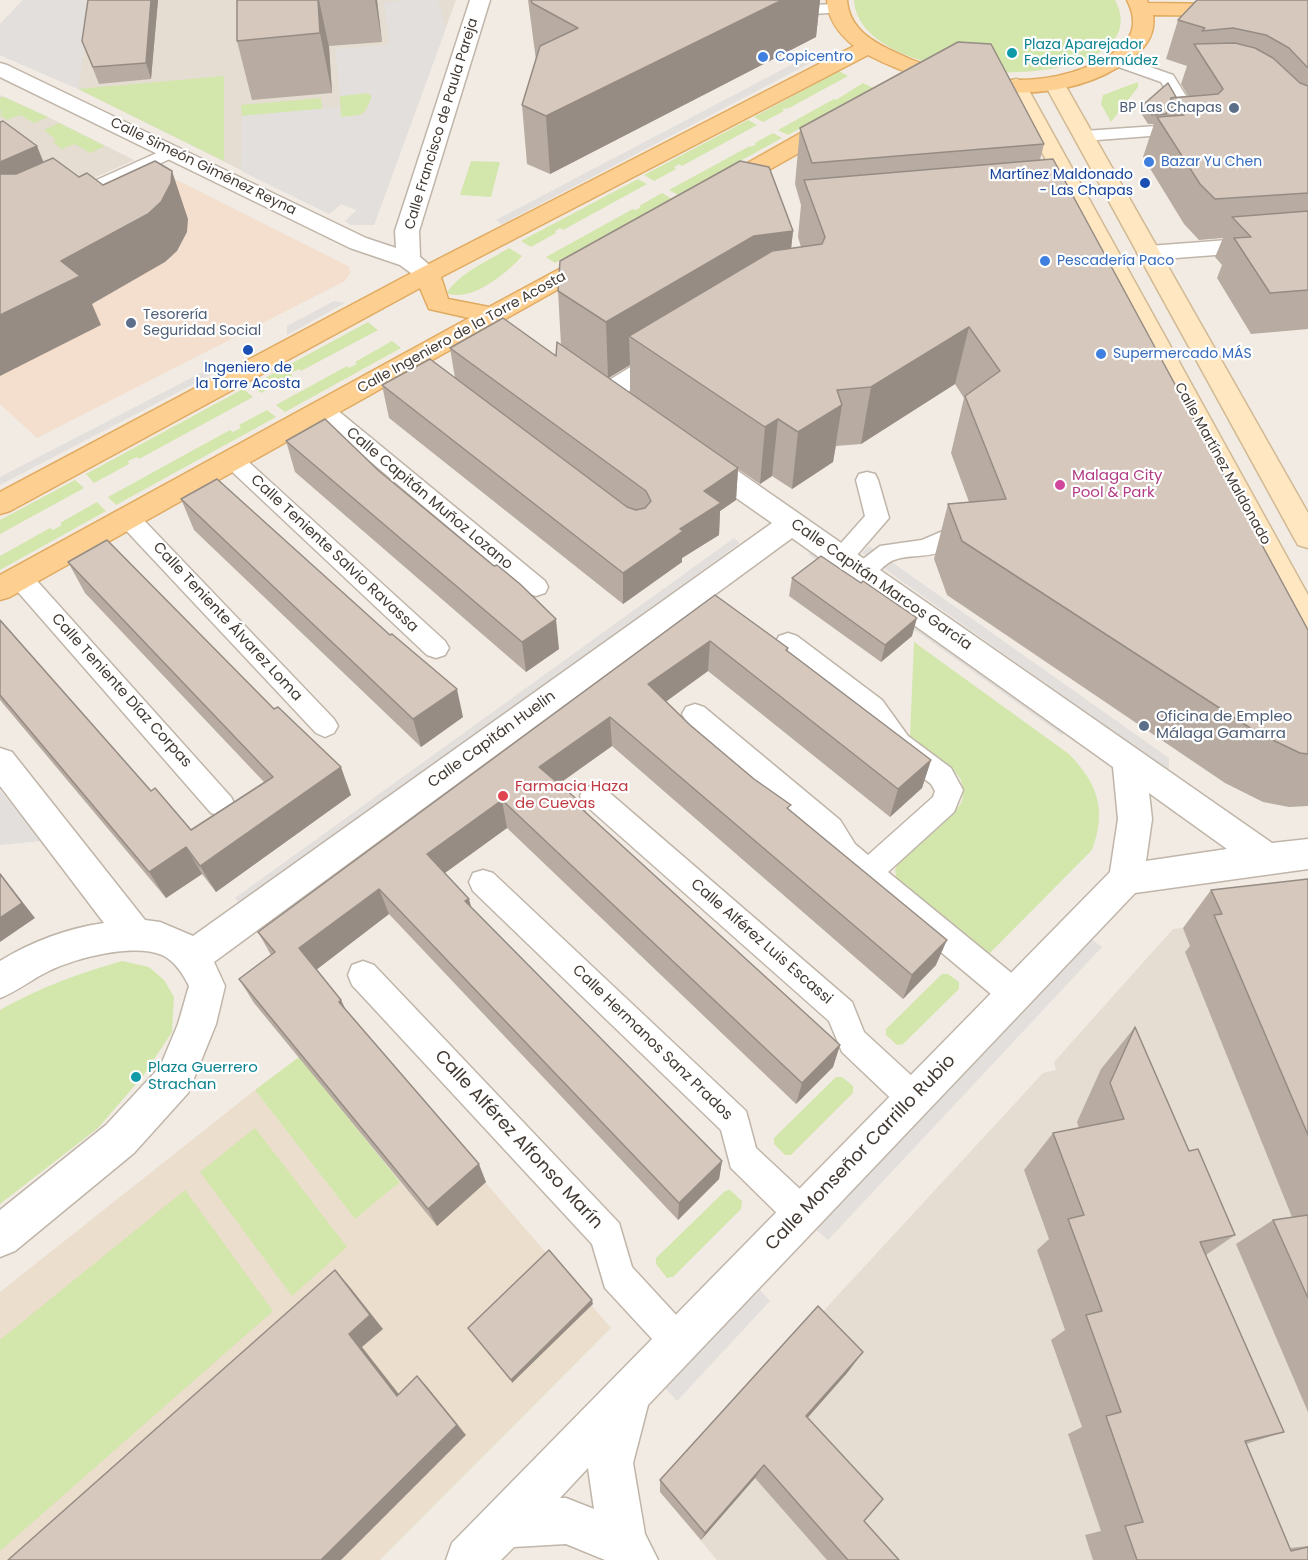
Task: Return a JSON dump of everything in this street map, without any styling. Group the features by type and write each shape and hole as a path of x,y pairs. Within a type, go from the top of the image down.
{"main road":[{"path":"837,4 842,22 852,35 867,47 921,72 982,84 1016,85 1054,83 1089,74 1119,61 1136,45 1144,27 1139,4 1308,11"},
{"path":"0,504 428,274 867,47"},
{"path":"892,89 921,72"},
{"path":"1054,83 1307,534"},
{"name":"Calle Martínez Maldonado","path":"1016,85 1070,206 1308,622"},
{"path":"696,202 861,107"},
{"name":"Calle Ingeniero de la Torre Acosta","path":"10,583 323,410 422,368 493,316 615,248"},
{"path":"428,274 438,304 493,316"}],"street":[{"name":"Calle Francisco de Paula Pareja","path":"408,260 407,231 480,0"},
{"name":"Calle Simeón Giménez Reyna","path":"0,69 358,243 408,260"},
{"path":"1149,253 1308,241"},
{"path":"408,260 428,274"},
{"path":"493,316 518,332"},
{"path":"608,394 690,342"},
{"name":"Calle Capitán Marcos García","path":"685,448 1267,858"},
{"name":"Calle Capitán Huelin","path":"192,957 792,523"},
{"path":"1129,760 1135,819 1126,879 1308,854"},
{"path":"0,761 134,934"},
{"name":"Calle Monseñor Carrillo Rubio","path":"469,1560 1126,879"},
{"path":"0,981 40,958 97,940 134,934 166,939 192,957 207,986 197,1024 174,1080 120,1138 0,1236"},
{"path":"629,1552 610,1463 630,1392"},
{"path":"504,1524 566,1521 629,1552"}],"lane":[{"path":"764,13 837,4"},
{"path":"1084,136 1197,128 1174,78 1119,61"},
{"path":"51,207 170,152"},
{"name":"Calle Capitán Muñoz Lozano","path":"323,410 536,587"},
{"name":"Calle Teniente Salvio Ravassa","path":"233,460 436,648"},
{"path":"852,564 877,519 867,480"},
{"name":"Calle Teniente Álvarez Loma","path":"128,518 325,726"},
{"path":"852,564 888,552 927,548 944,539"},
{"name":"Calle Teniente Díaz Corpas","path":"10,583 221,805"},
{"path":"788,644 873,707 899,744 941,776 949,790 944,804 867,873"},
{"path":"695,714 830,828 844,853 1014,994"},
{"name":"Calle Alférez Luis Escassi","path":"594,796 841,1012 853,1042 914,1099"},
{"name":"Calle Hermanos Sanz Prados","path":"483,882 735,1122 742,1157 803,1215"},
{"name":"Calle Alférez Alfonso Marín","path":"363,975 607,1235 618,1276 678,1342"}],"shaded area":[{"path":"23,0 456,0 374,225 351,225 345,221 357,210 341,204 329,214 78,89 0,55 0,24"},
{"path":"23,0 91,0 78,89 0,55 0,24"},
{"path":"438,0 446,28 374,225 351,225 345,221 357,210 341,204 329,214 241,171 242,116 340,107 341,117 365,113 372,96 367,93 340,96 335,49 389,45 384,2"},
{"path":"810,55 818,59 502,224 496,220"},
{"path":"0,95 48,117 134,160 0,220"},
{"name":"Tesorería Seguridad Social","path":"153,168 348,266 351,272 345,281 37,438 0,404 0,238"},
{"path":"334,301 345,303 287,335 287,326"},
{"path":"222,362 228,366 0,485 0,477"},
{"path":"734,538 740,543 242,905 235,898"},
{"path":"869,546 1169,758 1169,771 862,553"},
{"path":"815,549 1070,728 1062,735 808,554"},
{"path":"0,790 41,841 0,845"},
{"path":"1308,914 1308,1560 717,1560 660,1492 839,1294 1043,1073 1056,1070 1054,1062 1173,929"},
{"path":"1087,936 1102,947 828,1240 814,1228"},
{"path":"255,1090 355,1219 400,1182 437,1225 485,1182 611,1328 380,1560 0,1560 0,1292"},
{"path":"759,1289 770,1301 677,1401 665,1388"}],"green space":[{"path":"854,0 1115,0 1119,32 1096,54 1056,68 1006,72 952,68 904,54 869,32"},
{"path":"839,71 848,76 789,108 782,109 784,111 763,122 754,117"},
{"path":"224,76 224,161 78,89"},
{"path":"1138,82 1138,87 1111,122 1101,104 1103,95"},
{"path":"863,83 873,88 788,135 778,130 834,99 836,100"},
{"path":"367,93 372,96 362,114 341,117 340,96"},
{"path":"4,97 48,117 34,123 20,115 7,120 0,115 2,112 0,98"},
{"path":"321,98 322,109 242,116 241,105"},
{"path":"748,120 757,125 682,166 679,164 674,167 676,169 654,181 644,175"},
{"path":"59,123 105,146 90,153 75,144 62,149 53,142 56,140 44,130"},
{"path":"773,133 782,138 678,195 669,190 748,147 756,145 755,143"},
{"path":"471,161 500,162 491,197 460,195"},
{"path":"638,179 647,184 563,230 560,228 555,231 556,233 531,247 521,241"},
{"path":"662,193 672,199 555,263 546,257 633,209 636,210"},
{"path":"509,248 522,256 498,278 467,294 447,293 467,273"},
{"path":"368,322 378,330 301,371 299,369 291,373 292,376 261,393 252,385"},
{"path":"392,341 401,348 285,412 276,405 347,366 349,368 357,364 355,362"},
{"path":"243,389 253,397 139,459 137,457 128,461 129,464 94,483 86,474"},
{"path":"267,410 276,417 116,505 108,497 230,430 233,432 241,428 239,425"},
{"path":"75,480 84,488 0,534 0,520"},
{"path":"97,502 106,511 0,570 0,556 50,528 53,530 62,525 60,523"},
{"path":"914,642 1069,754 1087,776 1097,798 1099,822 1092,850 988,955 897,880 895,870 898,863 951,816 962,801 963,795 961,780 955,772 910,736"},
{"path":"122,961 149,967 164,980 174,997 172,1032 143,1076 98,1128 0,1204 0,1010 60,982"},
{"path":"942,974 948,974 959,982 959,989 903,1044 897,1045 886,1035 886,1029"},
{"path":"299,1057 400,1182 355,1219 255,1090"},
{"path":"836,1077 842,1077 853,1086 853,1093 791,1155 785,1155 774,1144 774,1138"},
{"path":"255,1128 347,1247 292,1296 200,1172"},
{"path":"185,1190 273,1311 0,1551 0,1340"},
{"path":"730,1190 742,1201 741,1209 673,1277 667,1278 656,1264 656,1258 725,1191"}],"building":[{"path":"88,0 151,0 146,63 93,67 82,41"},
{"path":"237,0 318,0 320,33 237,41"},
{"path":"531,0 782,0 546,116 522,105 540,46 578,28 532,3"},
{"path":"1197,0 1308,0 1308,68 1289,48 1266,35 1233,28 1202,31 1205,28 1178,20"},
{"path":"958,42 991,44 1044,144 812,163 800,128"},
{"path":"1235,43 1255,48 1273,58 1300,83 1308,86 1308,193 1215,199 1200,184 1157,117 1184,115 1171,98 1218,94 1223,89 1194,44"},
{"path":"1168,83 1176,97 1171,98 1166,114 1152,115 1144,104"},
{"path":"3,121 37,146 0,162 0,122"},
{"path":"53,158 79,177 87,173 103,185 155,161 172,171 171,183 161,202 148,214 61,261 80,276 0,315 0,174 16,174"},
{"path":"1053,159 1308,630 1308,754 1300,753 1258,733 962,541 948,504 1006,499 965,396 1000,371 969,327 871,387 837,390 842,405 798,432 778,419 765,427 629,336 772,251 822,244 825,237 804,180"},
{"path":"740,161 769,167 793,231 754,236 606,322 558,291 560,261"},
{"path":"1308,211 1308,290 1270,293 1234,238 1251,237 1232,217"},
{"path":"503,318 556,356 557,342 738,468 704,491 721,503 680,529 683,531 623,573 382,385 430,359 627,507 636,510 645,508 651,501 646,491 450,348"},
{"path":"325,419 379,471 494,566 497,565 520,584 556,619 522,642 286,441"},
{"path":"217,479 390,635 392,634 457,689 413,719 181,499"},
{"path":"107,540 274,709 278,707 341,767 200,866 186,847 149,872 0,695 0,620 151,791 155,788 191,830 273,777 68,562"},
{"path":"821,556 917,618 885,645 792,578"},
{"path":"715,595 788,648 786,650 931,760 898,789 710,641 648,684 690,725 754,779 791,805 787,808 947,940 912,975 610,717 539,767 586,807 583,810 840,1045 802,1083 502,800 427,854 469,899 465,901 722,1161 679,1203 379,889 299,948 341,1000 339,1002 479,1164 428,1209 239,979 275,952 258,932"},
{"path":"0,874 22,903 0,918"},
{"path":"1308,879 1308,1135 1214,915 1222,914 1211,890"},
{"path":"1135,1027 1189,1151 1198,1149 1235,1235 1200,1242 1284,1432 1245,1441 1291,1551 1308,1547 1308,1560 1137,1560 1125,1526 1143,1522 1106,1416 1121,1412 1086,1315 1102,1311 1068,1219 1084,1215 1053,1133 1124,1119 1110,1083"},
{"path":"1308,1215 1308,1298 1273,1220"},
{"path":"549,1250 592,1300 511,1380 468,1328"},
{"path":"335,1270 370,1315 349,1334 397,1396 417,1376 457,1425 321,1560 8,1560"},
{"path":"818,1306 863,1352 806,1416 883,1499 864,1521 899,1560 848,1560 764,1465 705,1533 660,1480"}],"place":[{"name":"Plaza Aparejador Federico Bermúdez","path":"1012,53"},
{"name":"Copicentro","path":"763,57"},
{"name":"BP Las Chapas","path":"1234,108"},
{"name":"Bazar Yu Chen","path":"1149,162"},
{"name":"Martínez Maldonado - Las Chapas","path":"1145,183"},
{"name":"Pescadería Paco","path":"1045,261"},
{"name":"Tesorería Seguridad Social","path":"131,323"},
{"name":"Ingeniero de la Torre Acosta","path":"248,350"},
{"name":"Supermercado MÁS","path":"1101,354"},
{"name":"Malaga City Pool & Park","path":"1060,485"},
{"name":"Oficina de Empleo Málaga Gamarra","path":"1144,726"},
{"name":"Farmacia Haza de Cuevas","path":"503,796"},
{"name":"Plaza Guerrero Strachan","path":"136,1077"}]}
